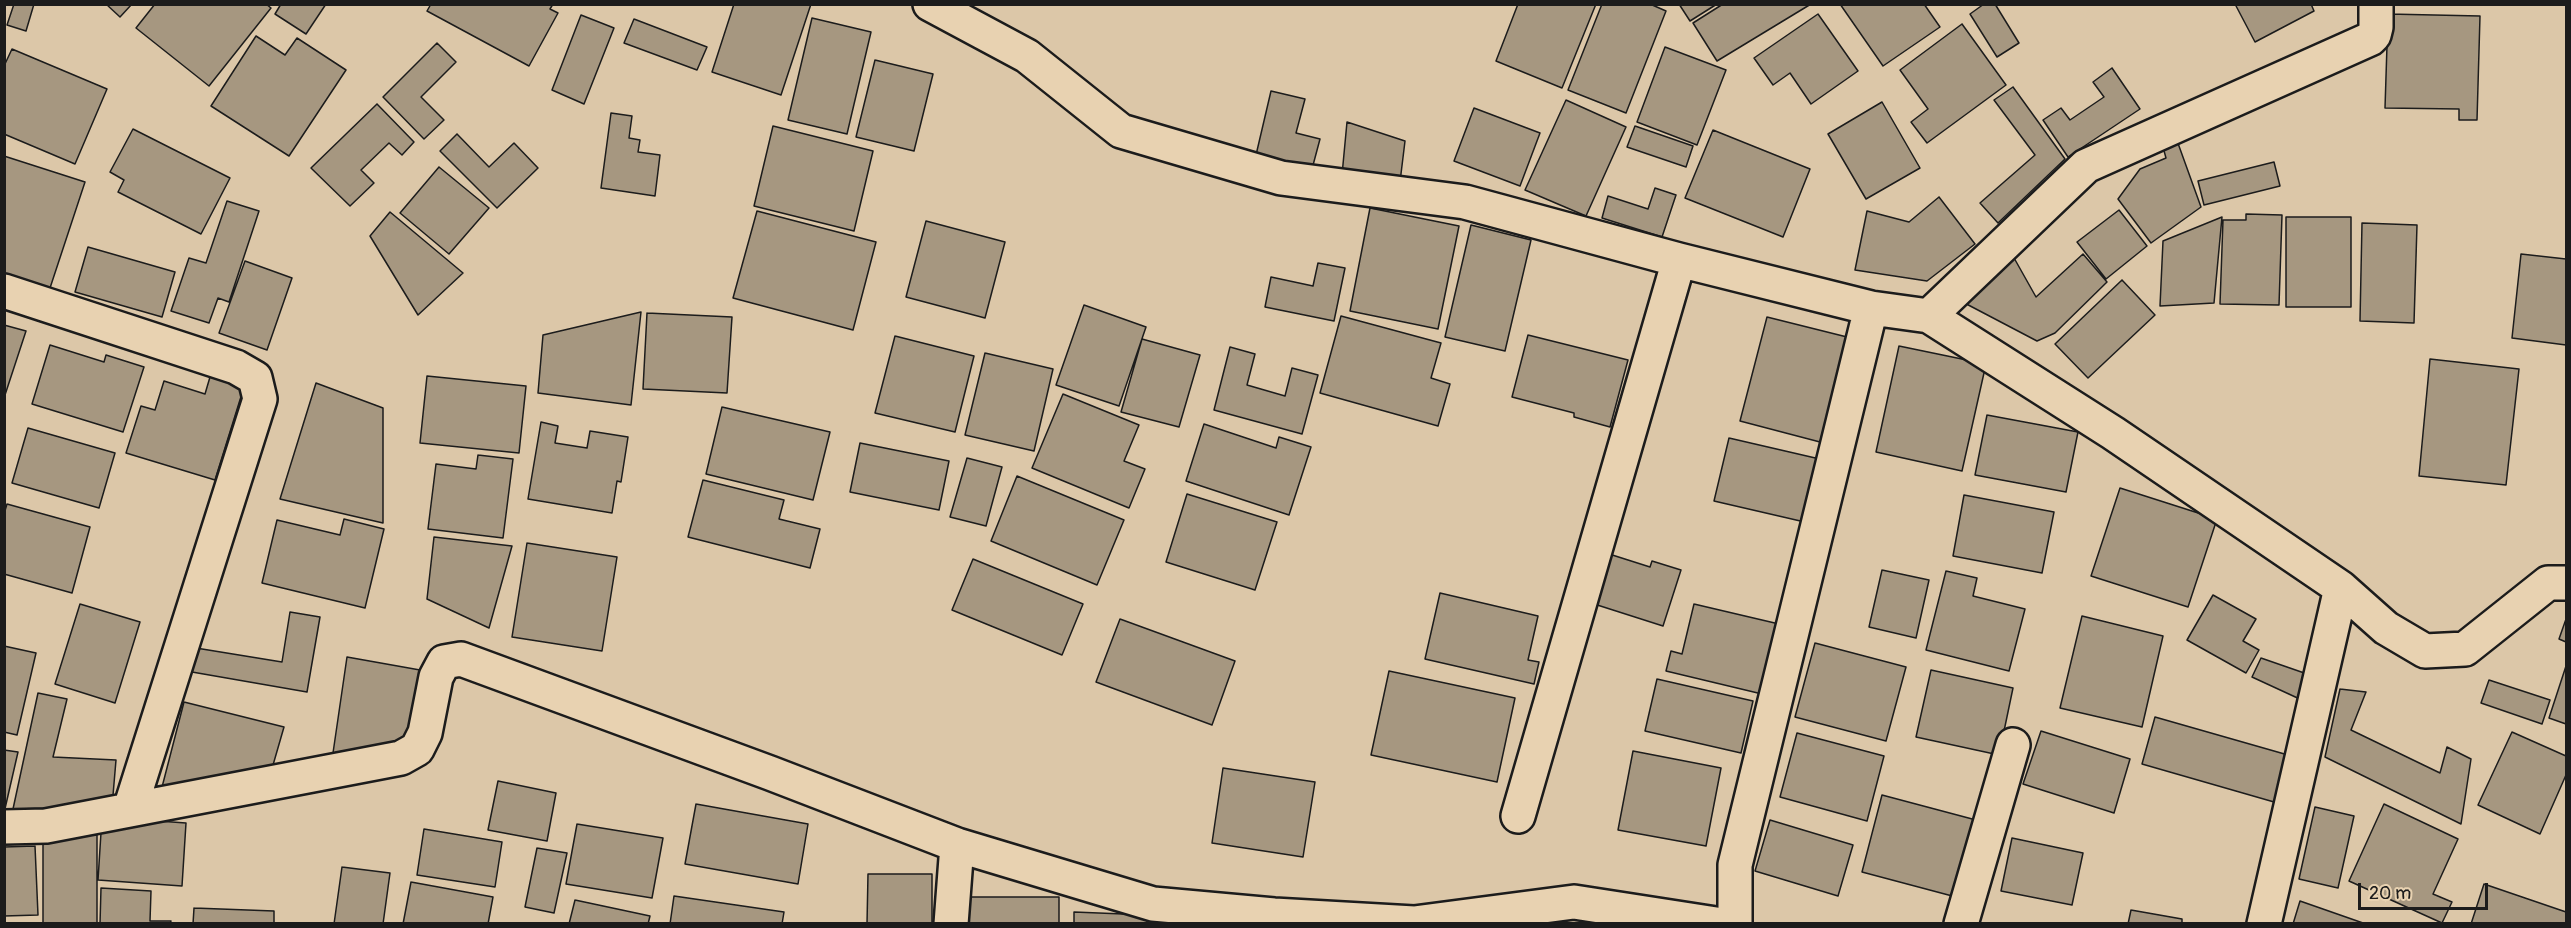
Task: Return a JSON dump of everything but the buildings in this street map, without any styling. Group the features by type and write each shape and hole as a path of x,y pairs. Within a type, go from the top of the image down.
{"street":[{"path":"930,4 1027,56 1121,131 1281,178 1466,202 1679,260 1871,308 1929,316 2113,433 2341,588 2386,628 2425,651 2465,649 2548,583 2566,583"},
{"path":"1929,316 2086,166 2370,39 2376,27 2376,4"},
{"path":"1518,816 1679,260"},
{"path":"4,291 236,367 255,378 260,399 130,809"},
{"path":"1735,924 1735,865 1871,308"},
{"path":"2264,924 2341,588"},
{"path":"4,827 46,826 401,758 417,748 425,734 436,677 444,662 461,659 770,772 957,845 1153,914 1274,915 1414,923 1574,902 1716,924"},
{"path":"1961,924 2013,745"},
{"path":"951,924 957,845"}]}
